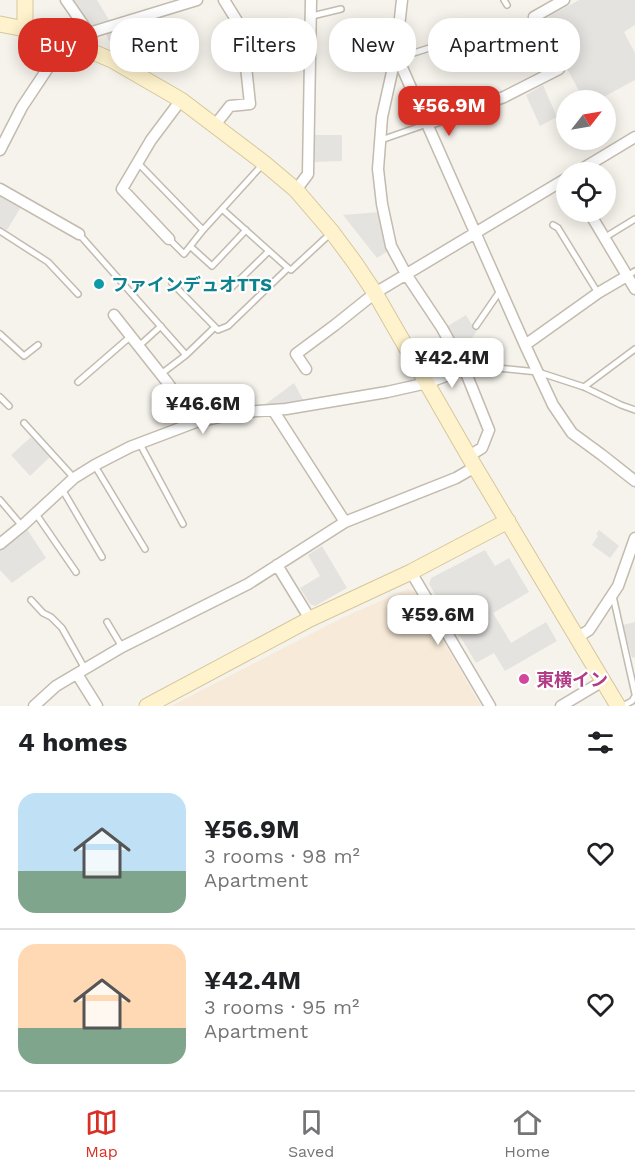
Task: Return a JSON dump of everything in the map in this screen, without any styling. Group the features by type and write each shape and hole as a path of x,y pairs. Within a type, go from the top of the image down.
{"street":[{"path":"25,0 26,18"},
{"path":"66,0 79,18"},
{"path":"98,30 197,0"},
{"path":"215,125 230,106 250,104 242,29 224,0"},
{"path":"296,190 308,174 311,0"},
{"path":"400,18 402,0"},
{"path":"428,124 504,97 559,69 534,17 564,0"},
{"path":"0,24 18,27"},
{"path":"98,54 181,99 264,163 296,190 356,262 618,706"},
{"path":"0,150 22,107 50,72"},
{"path":"34,706 56,686 122,646 248,584 345,522 456,478 482,448 489,430 464,368 391,246 378,170 382,117 393,72"},
{"path":"404,72 553,405 572,433 602,454 635,482"},
{"path":"169,239 122,189 151,140 181,99"},
{"path":"594,162 635,137"},
{"path":"306,369 296,354 375,293 556,185"},
{"path":"0,189 79,234"},
{"path":"595,222 631,274 635,289"},
{"path":"525,345 598,293 631,274"},
{"path":"114,315 196,422"},
{"path":"0,544 74,478 140,443 196,422 244,412 300,407 387,392 427,383 459,372 464,368"},
{"path":"273,410 345,522"},
{"path":"147,706 310,620 411,572 508,521"},
{"path":"578,637 589,630 618,586 634,544"},
{"path":"277,565 310,620"},
{"path":"411,572 490,706"},
{"path":"81,672 97,706"},
{"path":"561,706 603,681"}],"lane":[{"path":"312,16 341,9"},
{"path":"381,140 428,124"},
{"path":"138,163 203,230"},
{"path":"169,239 184,254 264,163"},
{"path":"222,209 291,270 332,232"},
{"path":"604,238 635,219"},
{"path":"553,225 558,228 598,293"},
{"path":"191,247 212,266 246,230"},
{"path":"0,231 48,262 78,294"},
{"path":"79,234 186,355"},
{"path":"232,287 269,251"},
{"path":"172,284 218,330 228,326 288,268"},
{"path":"477,326 501,289"},
{"path":"139,346 161,327"},
{"path":"161,374 186,355 215,327"},
{"path":"0,334 24,356 38,345"},
{"path":"78,382 131,336"},
{"path":"584,387 635,349"},
{"path":"464,368 469,365 538,372 584,387 635,410"},
{"path":"0,397 9,406"},
{"path":"24,423 74,478"},
{"path":"140,443 183,524"},
{"path":"95,465 145,549"},
{"path":"62,489 102,556"},
{"path":"0,500 22,526"},
{"path":"36,514 76,572"},
{"path":"612,594 635,695 632,701 623,706"},
{"path":"31,600 62,628 81,672"},
{"path":"107,622 122,646"}],"shaded area":[{"path":"72,0 97,0 110,23 98,26 98,18 83,18"},
{"path":"579,0 635,0 635,25 624,32 635,53 635,80 616,90 579,90 569,72 580,72 580,18 546,18"},
{"path":"110,31 110,41 108,40 106,32"},
{"path":"543,85 556,118 540,126 526,95"},
{"path":"312,135 342,135 342,161 313,162"},
{"path":"0,194 21,207 7,230 0,226"},
{"path":"379,212 385,247 388,251 377,258 343,215"},
{"path":"466,315 472,325 478,329 461,354 446,327"},
{"path":"294,383 305,403 263,406"},
{"path":"31,437 50,457 30,476 11,455"},
{"path":"27,529 46,558 12,583 0,570 0,549"},
{"path":"599,530 619,546 610,558 592,545"},
{"path":"322,546 347,588 315,606 310,604 300,588 320,576 308,555"},
{"path":"485,550 495,566 509,558 529,592 493,613 511,643 546,622 557,641 505,671 494,653 476,663 429,584 431,578"},
{"path":"408,589 414,591 481,706 171,706 342,618"},
{"path":"635,622 635,657 632,658 623,625"}],"place":[{"name":"ファインデュオTTS","path":"99,284"},
{"name":"東横イン","path":"524,679"}]}
